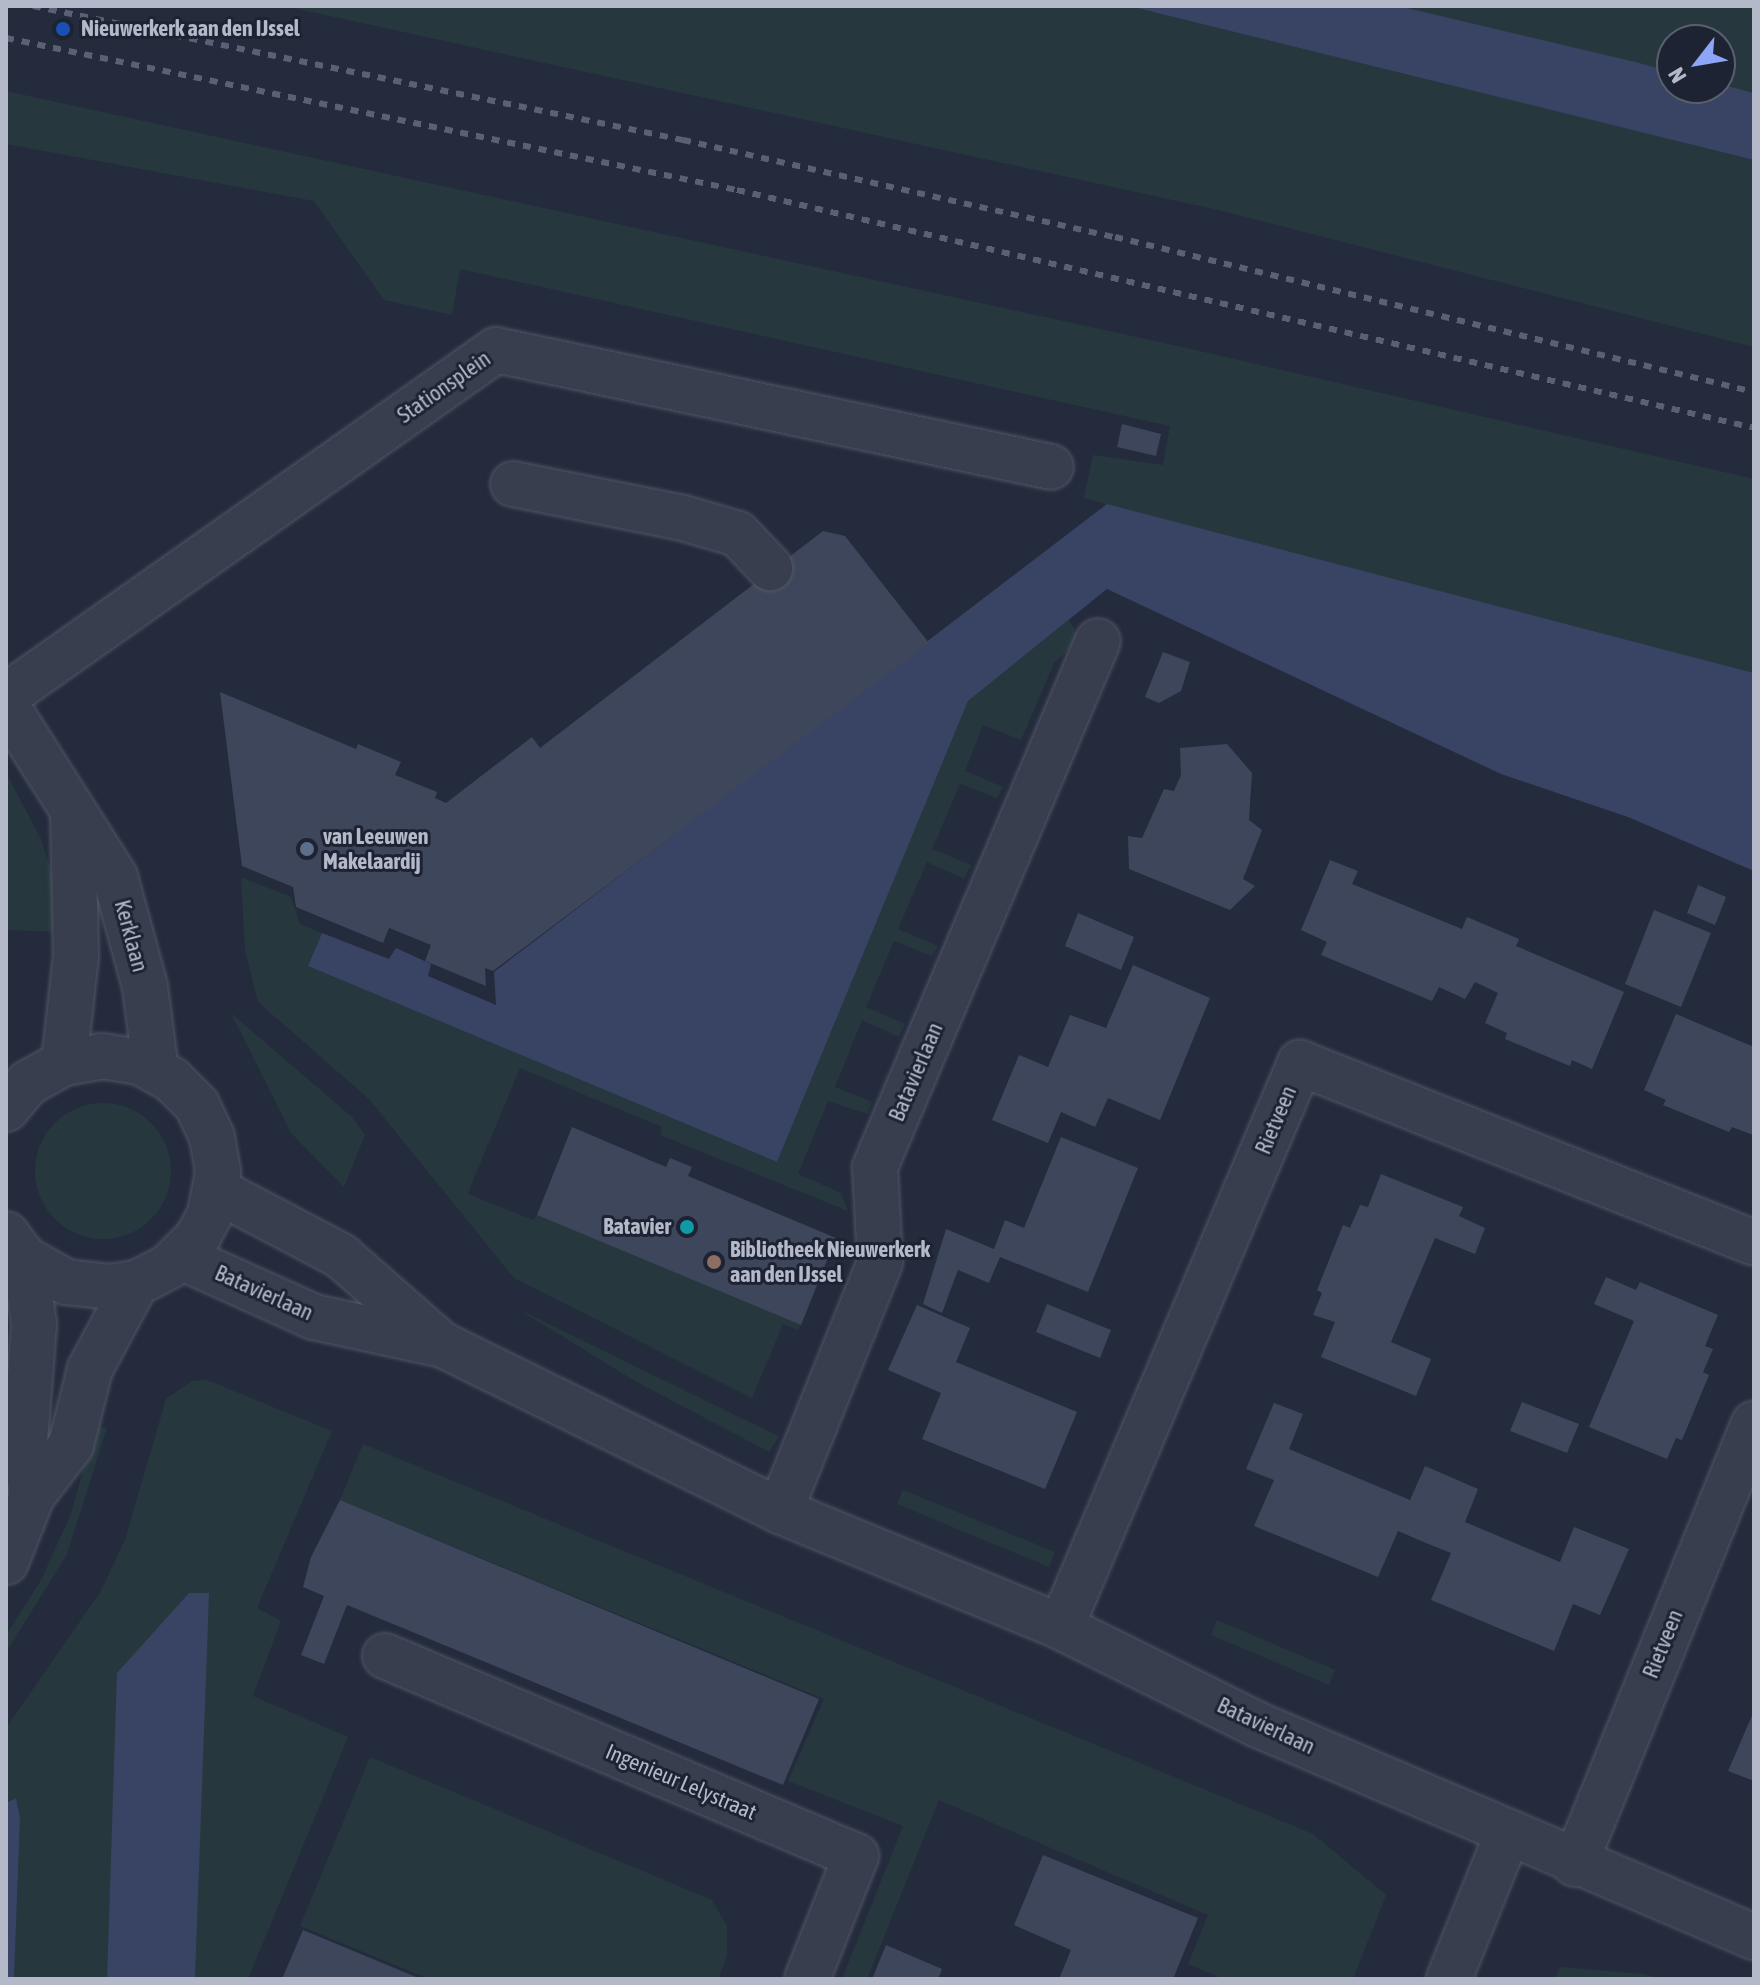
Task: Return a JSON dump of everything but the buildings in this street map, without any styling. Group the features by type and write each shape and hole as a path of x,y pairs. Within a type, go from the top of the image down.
{"street":[{"name":"Stationsplein","path":"6,696 496,350 1051,467"},
{"path":"513,484 683,518 738,534 770,568"},
{"name":"Batavierlaan","path":"780,1511 880,1262 875,1167 1098,641"},
{"name":"Kerklaan","path":"6,705 115,877 145,987 156,1070"},
{"name":"Kerklaan","path":"64,1063 76,956 73,814"},
{"path":"6,1109 28,1083 64,1063 102,1056 156,1070 185,1092 206,1120 217,1154 216,1190 210,1214 181,1257 136,1283 89,1287 66,1282 15,1246"},
{"name":"Rietveen","path":"1061,1627 1300,1063 1754,1243"},
{"name":"Batavierlaan","path":"216,1190 341,1256 443,1345"},
{"path":"15,1246 34,1324 26,1414 32,1496"},
{"name":"Batavierlaan","path":"181,1257 314,1317 443,1345 780,1511 1061,1627 1256,1724 1575,1864 1754,1937"},
{"path":"6,1562 32,1496 71,1445 90,1369 136,1283"},
{"name":"Rietveen","path":"1575,1864 1754,1424"},
{"name":"Ingenieur Lelystraat","path":"385,1656 856,1856 807,1979"},
{"path":"1449,1979 1508,1833"}],"shaded area":[{"path":"284,6 1129,6 1754,160 1754,347 1214,209"},
{"path":"1399,6 1754,6 1754,93 1736,88 1736,24 1656,24 1656,68"},
{"path":"6,91 1182,347 1754,479 1754,673 1084,498 1093,455 1163,465 1170,426 460,269 452,315 384,300 314,201 6,144"},
{"path":"1069,620 1080,639 1054,663 1021,740 983,725 965,771 1003,787 997,798 960,784 932,849 971,865 964,879 927,862 898,929 938,946 932,956 894,941 866,1007 905,1024 899,1037 862,1020 835,1087 872,1102 867,1114 828,1101 798,1174 841,1193 848,1211 660,1135 662,1127 520,1068 474,1178 468,1194 533,1220 537,1215 801,1325 798,1330 783,1324 752,1398 514,1278 369,1099 258,1002 245,950 241,877 291,897 300,924 322,933 308,966 777,1162 968,701"},
{"path":"6,773 41,839 55,884 60,932 6,930"},
{"path":"231,1013 352,1117 365,1135 344,1187 291,1133"},
{"path":"103,1103 129,1108 151,1123 166,1145 171,1171 166,1197 151,1219 129,1234 103,1239 77,1234 55,1219 40,1197 35,1171 40,1145 55,1123 77,1108"},
{"path":"518,1309 779,1436 769,1452 635,1381"},
{"path":"207,1380 332,1431 257,1608 281,1621 253,1696 348,1737 248,1979 195,1979 208,1593 118,1673 107,1979 14,1979 20,1819 15,1798 6,1803 6,1728 101,1591 126,1537 166,1399 192,1381"},
{"path":"95,1426 107,1428 67,1554 6,1653 6,1635 41,1580 71,1514"},
{"path":"363,1444 1313,1834 1386,1895 1353,1979 1224,1979 1188,1964 1208,1915 939,1800 867,1979 842,1979 903,1826 788,1781 824,1699 340,1500"},
{"path":"903,1490 1055,1552 1049,1567 897,1504"},
{"path":"1217,1620 1335,1670 1329,1685 1211,1635"},
{"path":"370,1757 712,1900 727,1926 727,1956 718,1979 429,1979 300,1926"},
{"path":"1560,1967 1643,1974 1659,1979 1555,1979"}],"water":[{"path":"1129,6 1399,6 1635,62 1656,68 1656,104 1736,104 1736,88 1754,93 1754,160"},
{"path":"1107,504 1754,673 1754,871 1628,817 1501,774 1107,589 968,701 777,1162 308,966 322,933 389,959 396,948 431,964 428,976 496,1005 494,972"},
{"path":"189,1593 209,1593 195,1979 107,1979 117,1673"},
{"path":"16,1798 20,1819 14,1979 6,1979 6,1803"}],"railway":[{"path":"33,6 683,140 1115,237 1754,392"},
{"path":"6,38 737,190 1754,428"}],"place":[{"name":"Nieuwerkerk aan den IJssel","path":"63,29"},
{"name":"van Leeuwen Makelaardij","path":"307,849"},
{"name":"Batavier","path":"687,1227"},
{"name":"Bibliotheek Nieuwerkerk aan den IJssel","path":"714,1262"}]}
